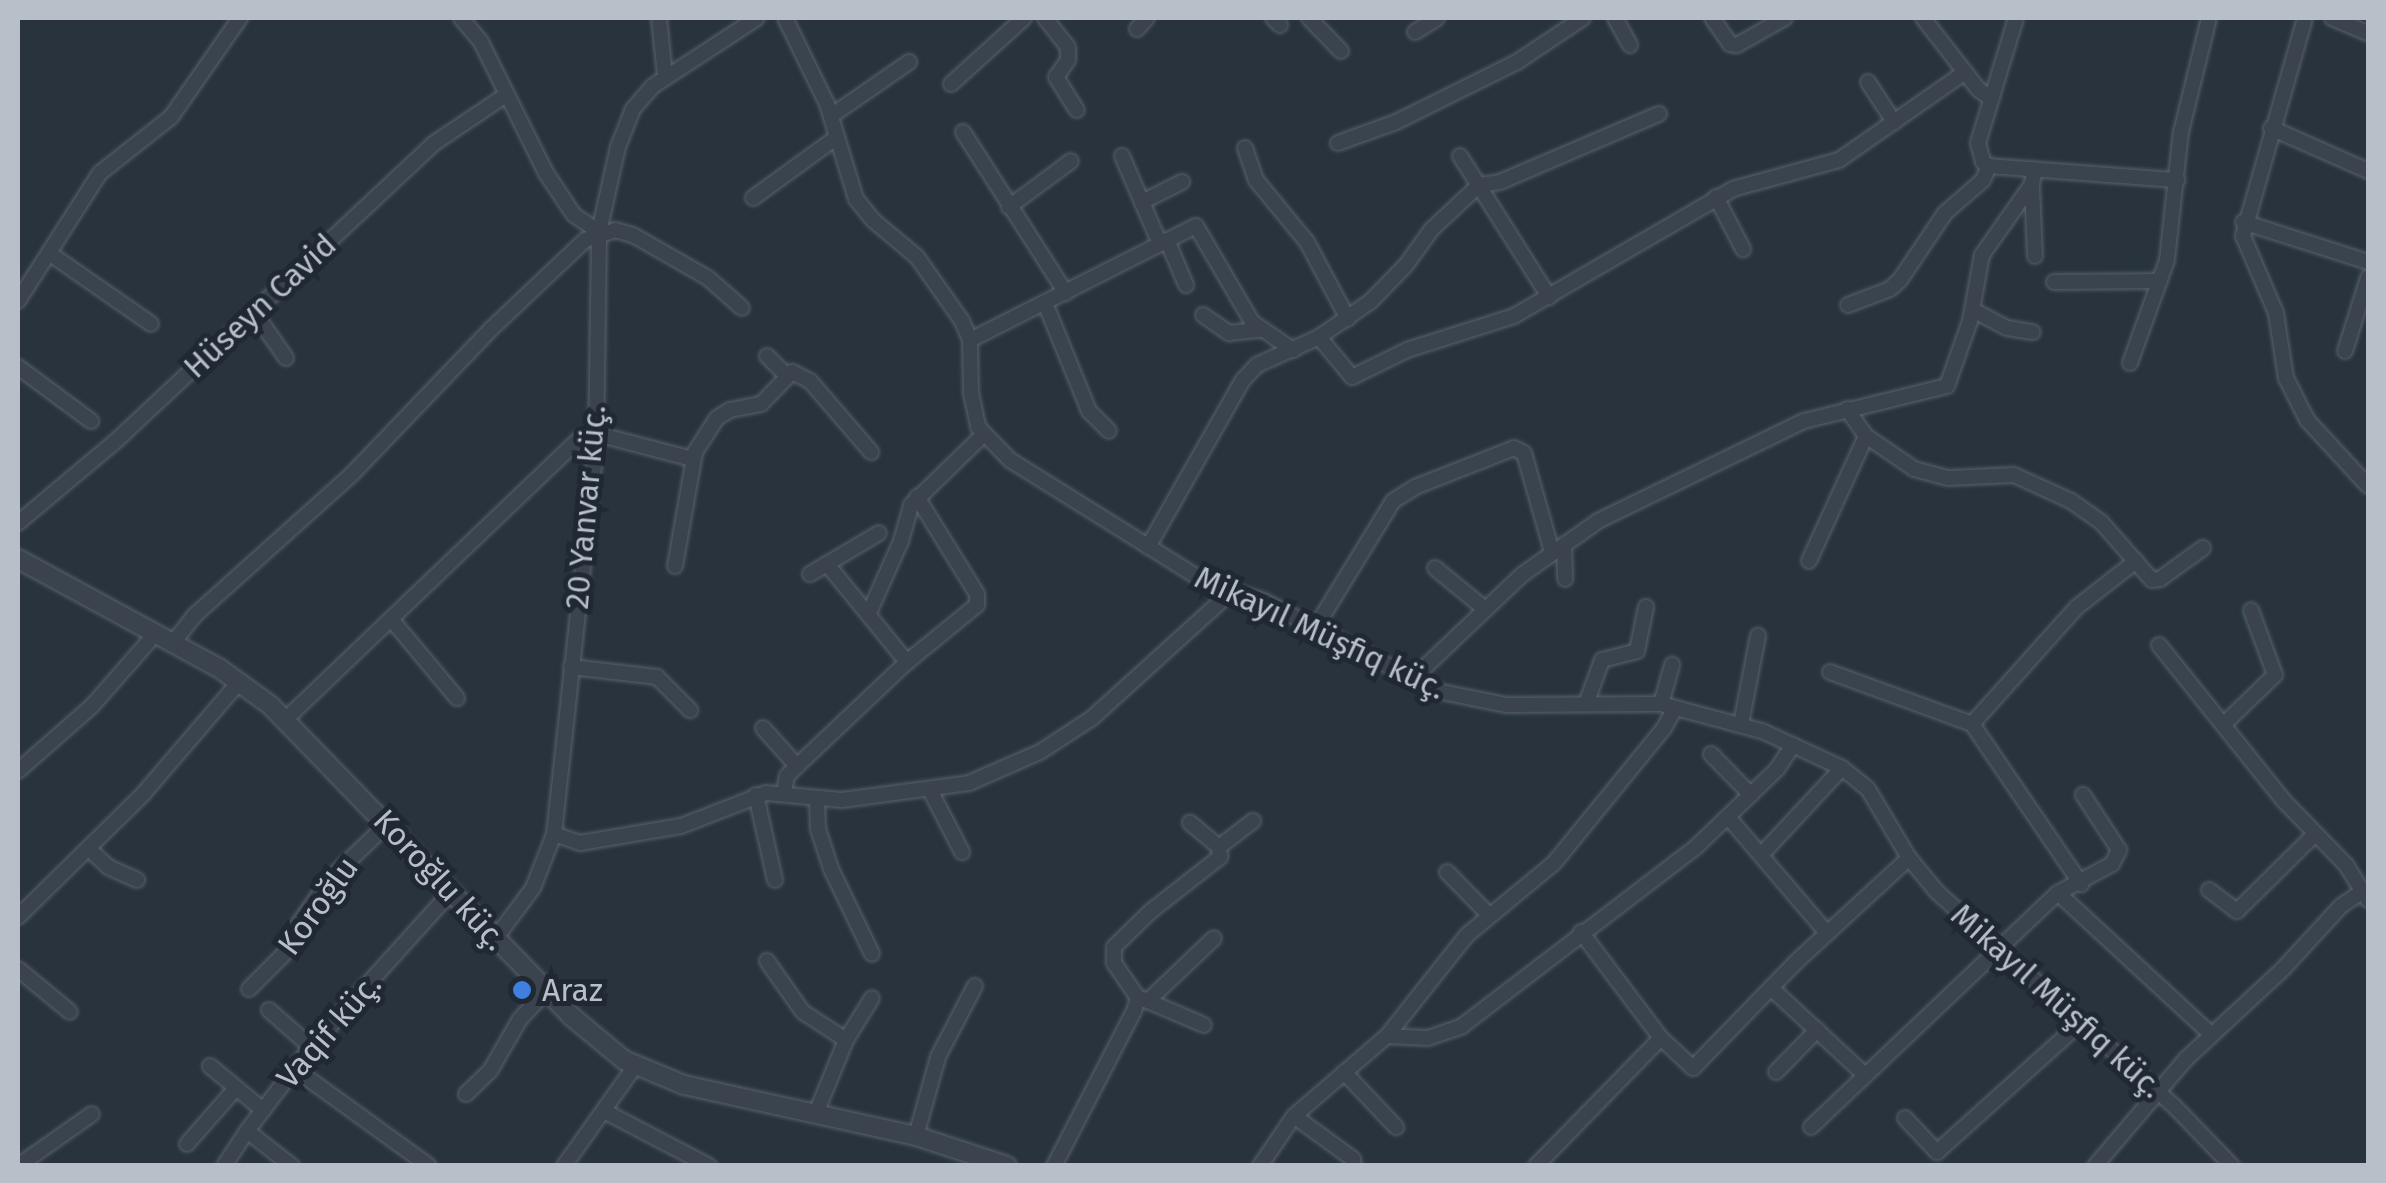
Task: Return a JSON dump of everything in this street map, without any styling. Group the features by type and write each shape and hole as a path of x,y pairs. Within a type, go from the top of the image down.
{"street":[{"path":"18,300 100,173 171,117 240,18"},
{"path":"659,18 665,76"},
{"name":"20 Yanvar küç.","path":"495,939 533,888 554,834 597,434 599,232 625,126 640,99 665,76 758,18"},
{"path":"784,18 831,116 850,184 863,210 917,256 970,340 971,393 983,436 917,497 869,613"},
{"path":"951,84 1024,18"},
{"path":"1045,18 1068,48 1068,60 1056,76 1077,110"},
{"path":"1309,18 1340,51"},
{"path":"1415,32 1437,18"},
{"path":"1338,144 1396,122 1517,62 1584,18"},
{"path":"1615,18 1630,45"},
{"path":"1712,18 1730,44 1737,44 1785,18"},
{"path":"1923,18 1965,72 1992,99"},
{"path":"2016,18 1978,150 1989,166 2034,176 2177,180"},
{"path":"2130,363 2160,282 2184,115 2209,18"},
{"path":"2305,18 2243,222 2247,250 2276,313 2286,378 2308,421 2368,486"},
{"path":"2332,18 2368,33"},
{"path":"467,19 565,203 599,232"},
{"path":"831,116 909,62"},
{"path":"1319,337 1352,377 1407,350 1514,316 1716,198 1754,182 1839,160 1965,72"},
{"path":"1868,82 1894,122"},
{"name":"Hüseyn Cavid","path":"18,523 118,439 433,144 506,95"},
{"path":"1148,547 1257,364 1293,350 1348,319 1392,282 1432,228 1479,185 1500,182 1660,114"},
{"path":"2271,128 2368,170"},
{"path":"963,132 1066,293"},
{"path":"753,198 837,137"},
{"path":"1245,148 1256,180 1307,242 1348,319"},
{"path":"1122,156 1186,285"},
{"path":"1460,156 1549,296"},
{"path":"1009,207 1071,162"},
{"path":"1848,305 1890,289 1900,280 1945,213 1979,184 1989,166"},
{"path":"2034,176 2035,256"},
{"path":"1415,682 1485,610 1558,548 1598,521 1804,421 1947,386 1973,310 1986,244 2034,176"},
{"path":"1142,202 1182,182"},
{"path":"1716,198 1743,249"},
{"path":"2243,222 2368,262"},
{"path":"970,340 1200,226 1221,274 1260,330 1293,350"},
{"path":"173,643 195,615 352,474 491,330 599,232 615,230 664,249 708,278 742,308"},
{"path":"49,253 151,324"},
{"path":"2345,351 2368,278"},
{"path":"2054,282 2160,282"},
{"path":"1045,303 1089,411 1109,431"},
{"path":"1973,310 2007,328 2033,332"},
{"path":"254,312 286,358"},
{"path":"1203,314 1229,333 1260,330"},
{"path":"768,356 786,376"},
{"path":"18,367 90,421"},
{"path":"675,566 692,458 717,418 730,410 761,404 786,376 803,375 871,452"},
{"path":"1847,409 1866,436 1898,462 1948,478 2014,476 2036,482 2101,522 2156,581 2203,548"},
{"path":"286,719 578,439 597,434 692,458"},
{"name":"Mikayıl Müşfiq küç.","path":"983,436 1010,460 1207,584 1264,601 1415,682 1483,702 1668,706 1741,724 1842,768 1868,789 1909,858 1936,892 2158,1092 2232,1166"},
{"path":"1809,561 1866,436"},
{"path":"1314,630 1393,501 1415,487 1514,448 1524,454 1558,548 1564,579"},
{"path":"784,794 787,776 797,766 978,600 917,497"},
{"path":"810,574 879,533"},
{"name":"Koroğlu küç.","path":"18,559 240,682 286,719 546,991 598,1041 634,1066 684,1085 916,1136 1008,1166"},
{"path":"1972,724 2077,607 2136,562"},
{"path":"827,564 906,662"},
{"path":"1435,568 1485,610"},
{"path":"554,834 580,843 681,826 756,796 784,794 817,800 969,784 1061,740 1218,610 1232,591"},
{"path":"1586,704 1602,660 1637,651 1646,607"},
{"path":"2223,725 2275,675 2251,610"},
{"path":"391,618 458,698"},
{"path":"18,772 92,706 154,634"},
{"path":"1741,724 1758,636"},
{"path":"2095,1166 2212,1034 2282,970 2341,906 2366,896 2346,865 2159,646"},
{"path":"1260,1166 1294,1116 1386,1036 1459,944 1554,862 1664,728 1672,665"},
{"path":"570,667 657,677 690,710"},
{"path":"1830,672 1972,724 2082,884"},
{"path":"18,916 89,850 192,741 240,682"},
{"path":"763,728 797,766"},
{"path":"1386,1036 1406,1040 1428,1038 1462,1026 1580,932 1674,865 1751,795 1793,745"},
{"path":"1711,754 1751,795"},
{"path":"1761,855 1842,768"},
{"path":"930,790 962,852"},
{"path":"1811,1127 2058,893 2082,884 2112,864 2119,850 2083,795"},
{"path":"756,796 775,880"},
{"path":"817,800 818,829 831,870 872,954"},
{"path":"1728,817 1827,934"},
{"path":"1204,1025 1144,999 1114,963 1114,947 1150,910 1214,864 1219,847 1253,820"},
{"path":"1190,822 1219,847"},
{"name":"Koroğlu","path":"249,988 286,952 293,932 329,880 387,824"},
{"path":"2209,890 2237,911 2316,834"},
{"path":"89,850 108,867 137,880"},
{"path":"1580,932 1660,1038 1693,1068 1909,858"},
{"path":"1447,872 1489,915"},
{"name":"Vaqif küç.","path":"224,1166 312,1047 451,892"},
{"path":"2058,893 2212,1034"},
{"path":"1054,1166 1144,999 1214,938"},
{"path":"767,962 803,1012 846,1040"},
{"path":"18,969 70,1012"},
{"path":"916,1136 938,1057 975,986"},
{"path":"1772,988 1865,1076"},
{"path":"466,1094 490,1071 520,1019 546,991"},
{"path":"816,1113 846,1040 872,998"},
{"path":"269,1010 312,1047"},
{"path":"1905,1118 1932,1149 1942,1149 2079,1024"},
{"path":"1776,1072 1817,1030"},
{"path":"1536,1166 1660,1038"},
{"path":"210,1066 263,1110"},
{"path":"564,1166 634,1066"},
{"path":"294,1069 429,1166"},
{"path":"1344,1072 1396,1127"},
{"path":"187,1144 236,1088"},
{"path":"604,1111 709,1166"},
{"path":"18,1166 92,1114"},
{"path":"1294,1116 1354,1159 1354,1166"},
{"path":"247,1131 292,1166"}],"place":[{"name":"Araz","path":"522,990"}]}
